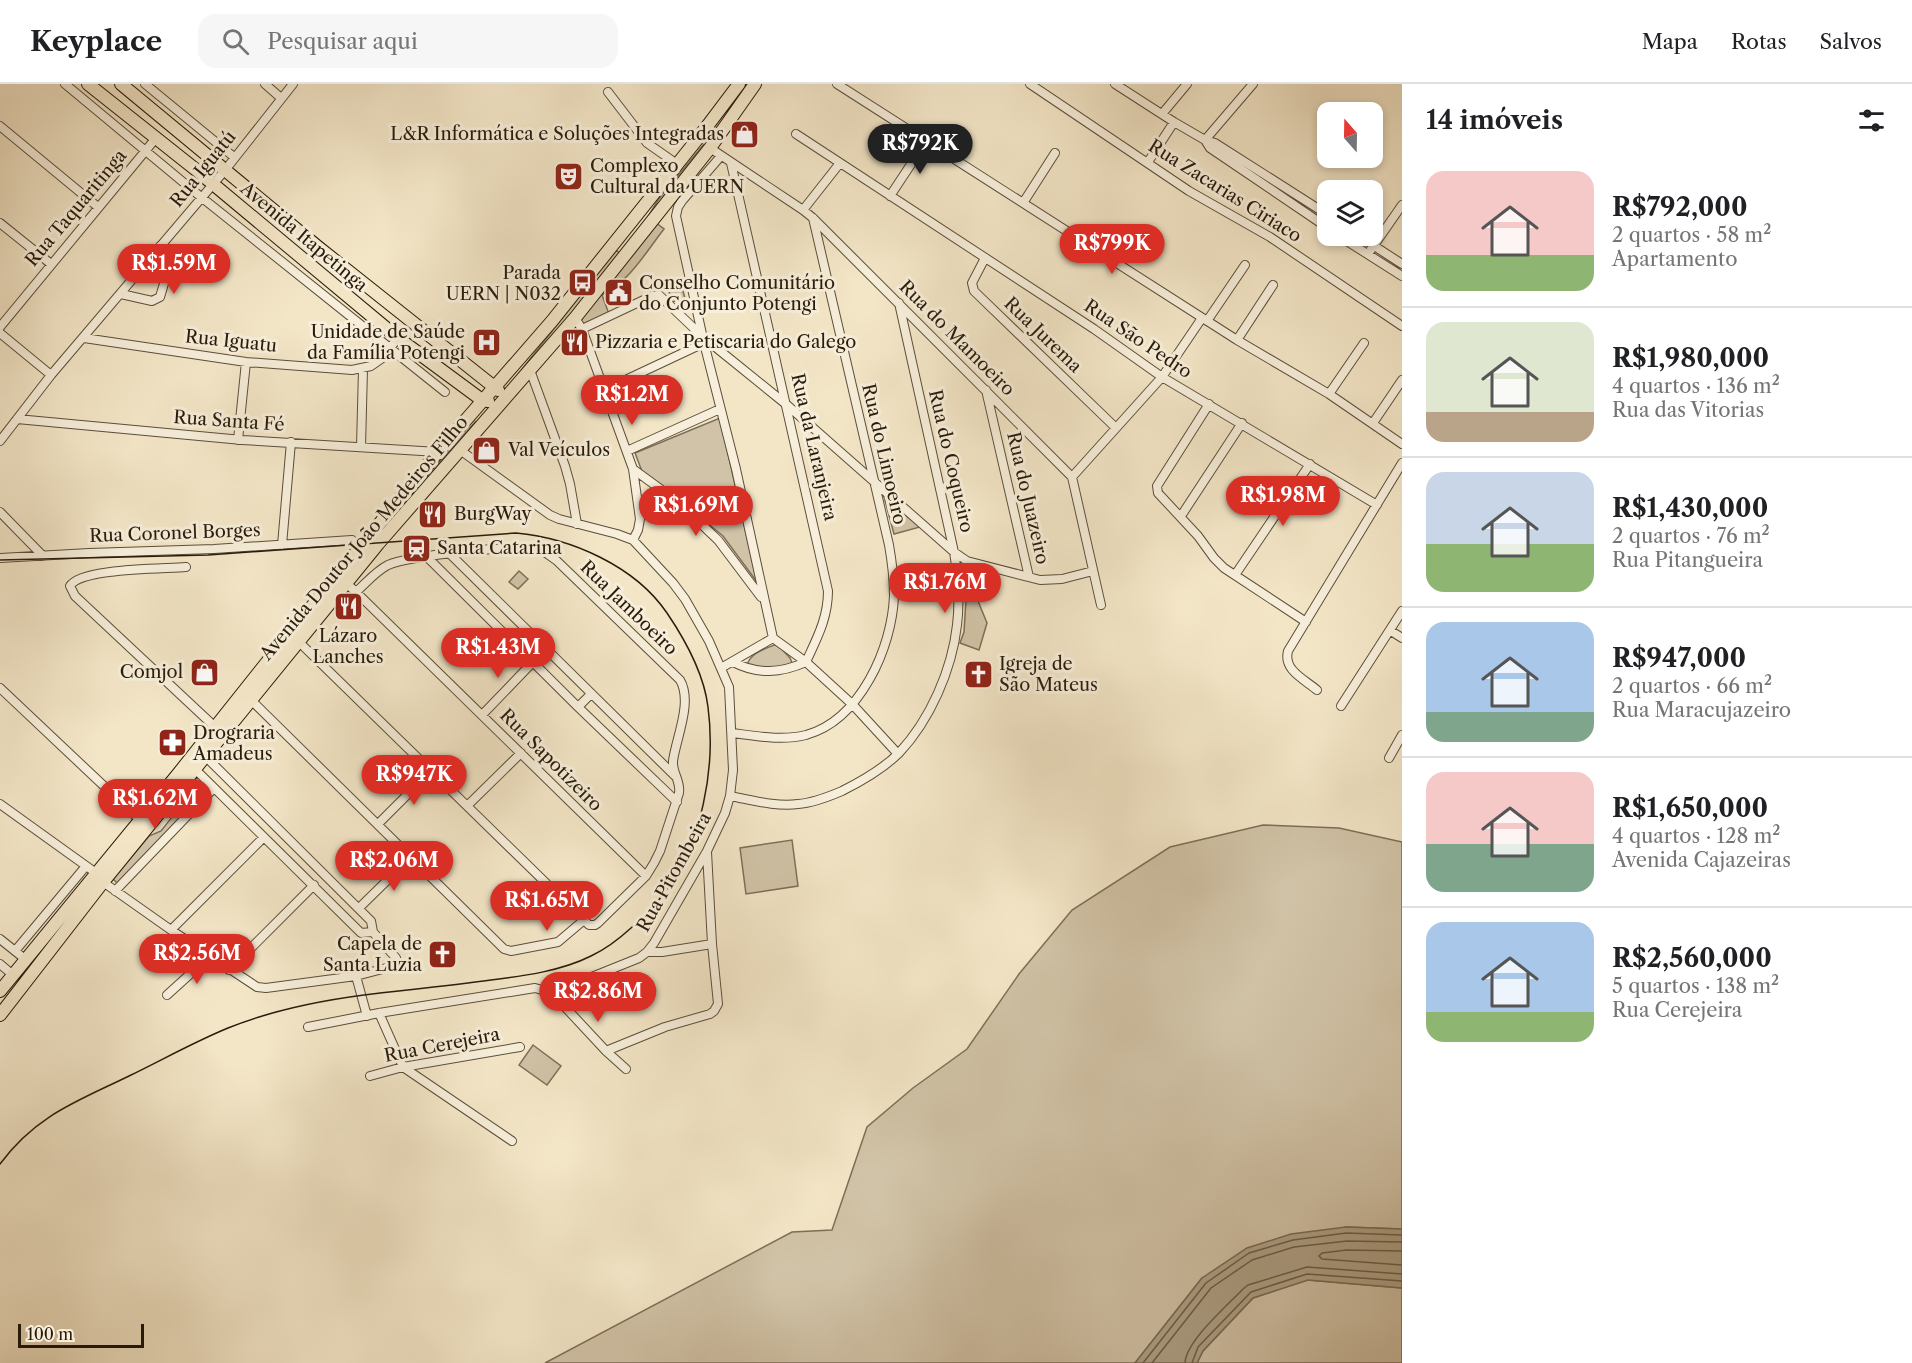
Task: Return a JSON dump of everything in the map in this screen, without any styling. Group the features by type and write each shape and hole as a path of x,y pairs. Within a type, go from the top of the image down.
{"main road":[{"name":"Avenida Itapetinga","path":"88,84 104,89 128,116 291,249 394,343 457,381 482,400"},
{"name":"Avenida Itapetinga","path":"121,84 494,387"},
{"name":"Avenida Doutor João Medeiros Filho","path":"0,1015 95,874 438,452 552,321 739,84"},
{"name":"Avenida Doutor João Medeiros Filho","path":"0,991 13,975 20,955 195,770 299,642 351,587 378,544 501,400 579,324 627,252 698,164 716,152 754,84"},
{"path":"128,116 140,100"},
{"path":"698,164 704,148 727,114 721,107"},
{"path":"627,252 623,247 625,241 646,214 650,198"},
{"path":"291,249 303,234"},
{"path":"305,262 318,246"},
{"path":"457,381 467,404 468,418"},
{"path":"482,400 501,400 498,390 494,387"},
{"path":"0,1007 28,971 29,963 20,955"}],"street":[{"name":"Avenida Itapetinga","path":"65,84 201,197 394,343 445,392"},
{"name":"Avenida Itapetinga","path":"146,84 234,157"},
{"path":"264,84 281,98"},
{"name":"Rua Iguatú","path":"0,441 51,375 84,339 226,169 293,84"},
{"path":"837,84 1237,340 1329,394 1402,444"},
{"name":"Rua Zacarias Ciriaco","path":"1030,84 1189,190 1270,237 1402,326"},
{"path":"1115,84 1126,87 1174,122 1205,140 1215,143 1317,208"},
{"path":"1162,114 1187,84"},
{"path":"1205,140 1253,84"},
{"path":"608,92 647,143 677,164"},
{"path":"1148,162 1174,122"},
{"path":"0,126 98,207"},
{"name":"Rua São Pedro","path":"796,134 1094,329 1162,377 1377,505"},
{"name":"Rua Taquaritinga","path":"1,324 156,138"},
{"path":"890,196 927,140"},
{"path":"1205,140 1210,148 1317,221"},
{"path":"716,152 676,213 703,340 736,469 772,638 806,662 853,705 898,754"},
{"name":"Rua do Mamoeiro","path":"716,152 813,218 1072,477"},
{"path":"1023,203 1055,153"},
{"name":"Rua da Laranjeira","path":"731,163 828,591 828,608 824,625 806,662"},
{"path":"803,210 840,163"},
{"path":"1289,203 1295,194"},
{"path":"1383,232 1402,205"},
{"name":"Rua do Limoeiro","path":"732,733 793,738 808,734 828,724 853,705 865,686 886,642 891,620 894,575 889,545 813,218"},
{"path":"0,223 51,264"},
{"path":"121,294 152,301 160,297 171,260 169,253 160,246"},
{"path":"1355,246 1402,276"},
{"path":"1368,254 1373,246"},
{"path":"1375,246 1402,264"},
{"name":"Rua Jurema","path":"985,258 972,283 974,291 1116,428"},
{"path":"1101,605 1072,477 1162,377 1245,265"},
{"path":"1237,340 1273,285"},
{"path":"633,540 640,519 633,469 579,324 659,295 703,340 787,405 967,561 1040,580 1062,579 1093,572"},
{"name":"Rua do Coqueiro","path":"730,796 776,804 798,804 818,800 855,785 870,776 898,754 911,738 941,685 948,665 957,625 958,581 954,552 899,303"},
{"path":"0,333 51,375"},
{"name":"Rua Iguatu","path":"84,339 246,362 363,369"},
{"path":"604,390 703,340"},
{"path":"361,447 363,369 371,366 394,343"},
{"path":"1329,394 1364,343"},
{"path":"238,440 246,362"},
{"path":"527,373 565,466 577,524"},
{"path":"1373,423 1402,380"},
{"name":"Rua do Juazeiro","path":"986,390 1029,577"},
{"path":"1209,404 1157,486 1158,493 1181,516 1214,558 1235,575 1306,622"},
{"path":"627,451 720,409"},
{"name":"Rua Santa Fé","path":"17,419 238,440 438,452"},
{"path":"1181,516 1242,423"},
{"path":"282,544 291,442"},
{"name":"Rua Pitombeira","path":"308,1027 535,988 552,993 629,963 647,952 707,851 725,813 730,796 733,770 730,694 706,634 686,599 633,540 550,515 460,450"},
{"path":"1317,690 1290,669 1286,661 1288,651 1402,463"},
{"path":"1235,575 1310,464"},
{"path":"633,469 678,502 718,540 764,601"},
{"path":"0,512 43,556"},
{"name":"Rua Coronel Borges","path":"0,558 352,540"},
{"name":"Rua Jamboeiro","path":"351,587 400,561 507,549 542,550 680,680 684,690 681,728 673,761 675,776"},
{"path":"299,642 587,923 595,925 646,876 660,851 677,802 680,786 675,776 450,554"},
{"path":"427,557 677,802"},
{"path":"186,567 106,572 80,578 72,582 70,586 75,596 216,726"},
{"name":"Rua Sapotizeiro","path":"351,587 646,876"},
{"path":"1341,706 1402,611"},
{"path":"1391,631 1402,638"},
{"path":"721,668 772,638"},
{"path":"482,715 533,662"},
{"path":"733,662 744,668 771,672 806,662"},
{"path":"0,688 140,820"},
{"path":"578,707 591,694"},
{"path":"251,700 504,949 511,951 558,942 587,923"},
{"path":"1389,758 1402,735"},
{"path":"467,806 521,753"},
{"path":"0,804 115,891 229,970 261,988 356,976 391,968 396,963 396,957 373,932 371,921 206,756"},
{"path":"195,770 361,933 373,932"},
{"path":"378,824 432,770"},
{"path":"115,891 214,788"},
{"path":"171,930 264,837"},
{"path":"606,1051 666,1027 710,1014 718,1004 707,851"},
{"path":"359,908 411,857"},
{"path":"229,970 314,885"},
{"path":"0,939 20,955"},
{"path":"647,952 662,952 712,944"},
{"path":"167,995 210,956"},
{"path":"0,964 13,975"},
{"path":"356,976 368,1016"},
{"path":"552,993 626,1069"},
{"path":"379,1013 403,1066 512,1141"},
{"name":"Rua Cerejeira","path":"370,1076 403,1066 520,1047"}],"shaded area":[{"path":"704,144 701,152 645,222 658,200"},
{"path":"655,222 664,229 644,257 621,282 602,295 609,314 583,326 579,320"},
{"path":"616,250 621,254 564,326 519,373"},
{"path":"681,284 685,298 672,302 668,288"},
{"path":"720,418 757,582 723,536 668,491 643,474 635,453"},
{"path":"476,421 461,449 384,529 414,491"},
{"path":"884,497 920,527 894,534"},
{"path":"519,571 528,579 518,589 509,582"},
{"path":"969,579 987,623 979,650 960,643 964,632"},
{"path":"777,644 790,658 793,665 765,668 747,665 755,654"},
{"path":"199,778 209,789 117,883 113,879 149,836 161,831 180,807 181,798 195,779"},
{"path":"1263,825 1339,828 1402,842 1402,1229 1346,1227 1202,1278 1135,1363 545,1363 792,1232 832,1230 867,1127 913,1088 967,1049 1019,974 1072,910 1170,847"},
{"path":"792,840 798,886 746,894 740,848"},
{"path":"533,1045 561,1066 547,1085 519,1065"},
{"path":"1307,1280 1402,1288 1402,1363 1197,1363 1203,1351 1253,1298"}],"water":[{"path":"1346,1227 1402,1229 1402,1288 1308,1280 1253,1298 1203,1351 1197,1363 1135,1363 1202,1278 1247,1248 1291,1234"}],"tram line":[{"path":"0,560 208,555 516,533 558,541 580,548 620,568 654,596 681,635 698,670 706,695 710,730 708,779 697,828 688,851 677,873 653,907 612,944 567,966 542,972 329,1000 294,1007 244,1022 203,1039 59,1111 28,1133 0,1164"}],"place":[{"name":"L&R Informática e Soluções Integradas","path":"745,134"},
{"name":"Complexo Cultural da UERN","path":"569,176"},
{"name":"Parada UERN | N032","path":"582,283"},
{"name":"Conselho Comunitário do Conjunto Potengi","path":"618,293"},
{"name":"Unidade de Saúde da Família Potengi","path":"486,342"},
{"name":"Pizzaria e Petiscaria do Galego","path":"574,342"},
{"name":"Val Veículos","path":"487,450"},
{"name":"BurgWay","path":"433,514"},
{"name":"Santa Catarina","path":"416,548"},
{"name":"Lázaro Lanches","path":"348,607"},
{"name":"Comjol","path":"204,672"},
{"name":"Igreja de São Mateus","path":"978,674"},
{"name":"Drograria Amadeus","path":"172,743"},
{"name":"Capela de Santa Luzia","path":"443,954"}]}
